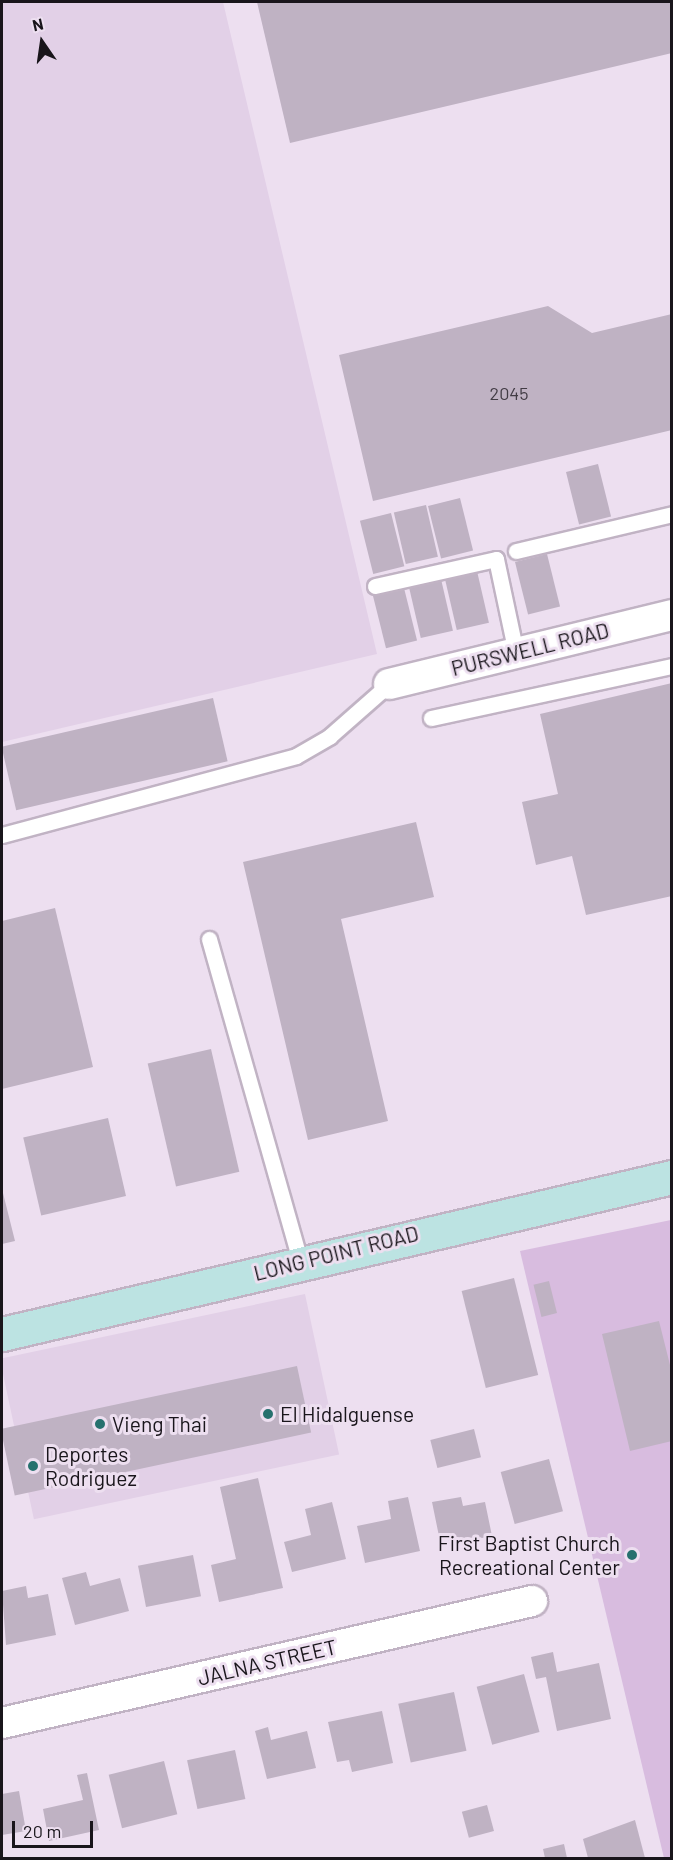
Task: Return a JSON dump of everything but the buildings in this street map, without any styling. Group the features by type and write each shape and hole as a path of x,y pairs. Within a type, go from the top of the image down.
{"main road":[{"name":"LONG POINT ROAD","path":"2,1334 300,1261 672,1177"}],"street":[{"name":"PURSWELL ROAD","path":"389,684 672,615"},
{"name":"JALNA STREET","path":"2,1723 532,1601"}],"lane":[{"path":"516,551 672,514"},
{"path":"375,586 496,559 516,653"},
{"path":"432,718 672,666"},
{"path":"2,835 296,756 330,736 389,684"},
{"path":"209,939 300,1261"}],"shaded area":[{"path":"2,2 223,2 377,654 2,742"},
{"name":"First Baptist Church Recreational Center","path":"671,1220 671,1858 664,1858 520,1251"},
{"path":"305,1294 339,1454 34,1519 2,1369 2,1358"}],"place":[{"name":"El Hidalguense","path":"268,1414"},
{"name":"Vieng Thai","path":"100,1424"},
{"name":"Deportes Rodriguez","path":"33,1466"},
{"name":"First Baptist Church Recreational Center","path":"632,1555"}]}
